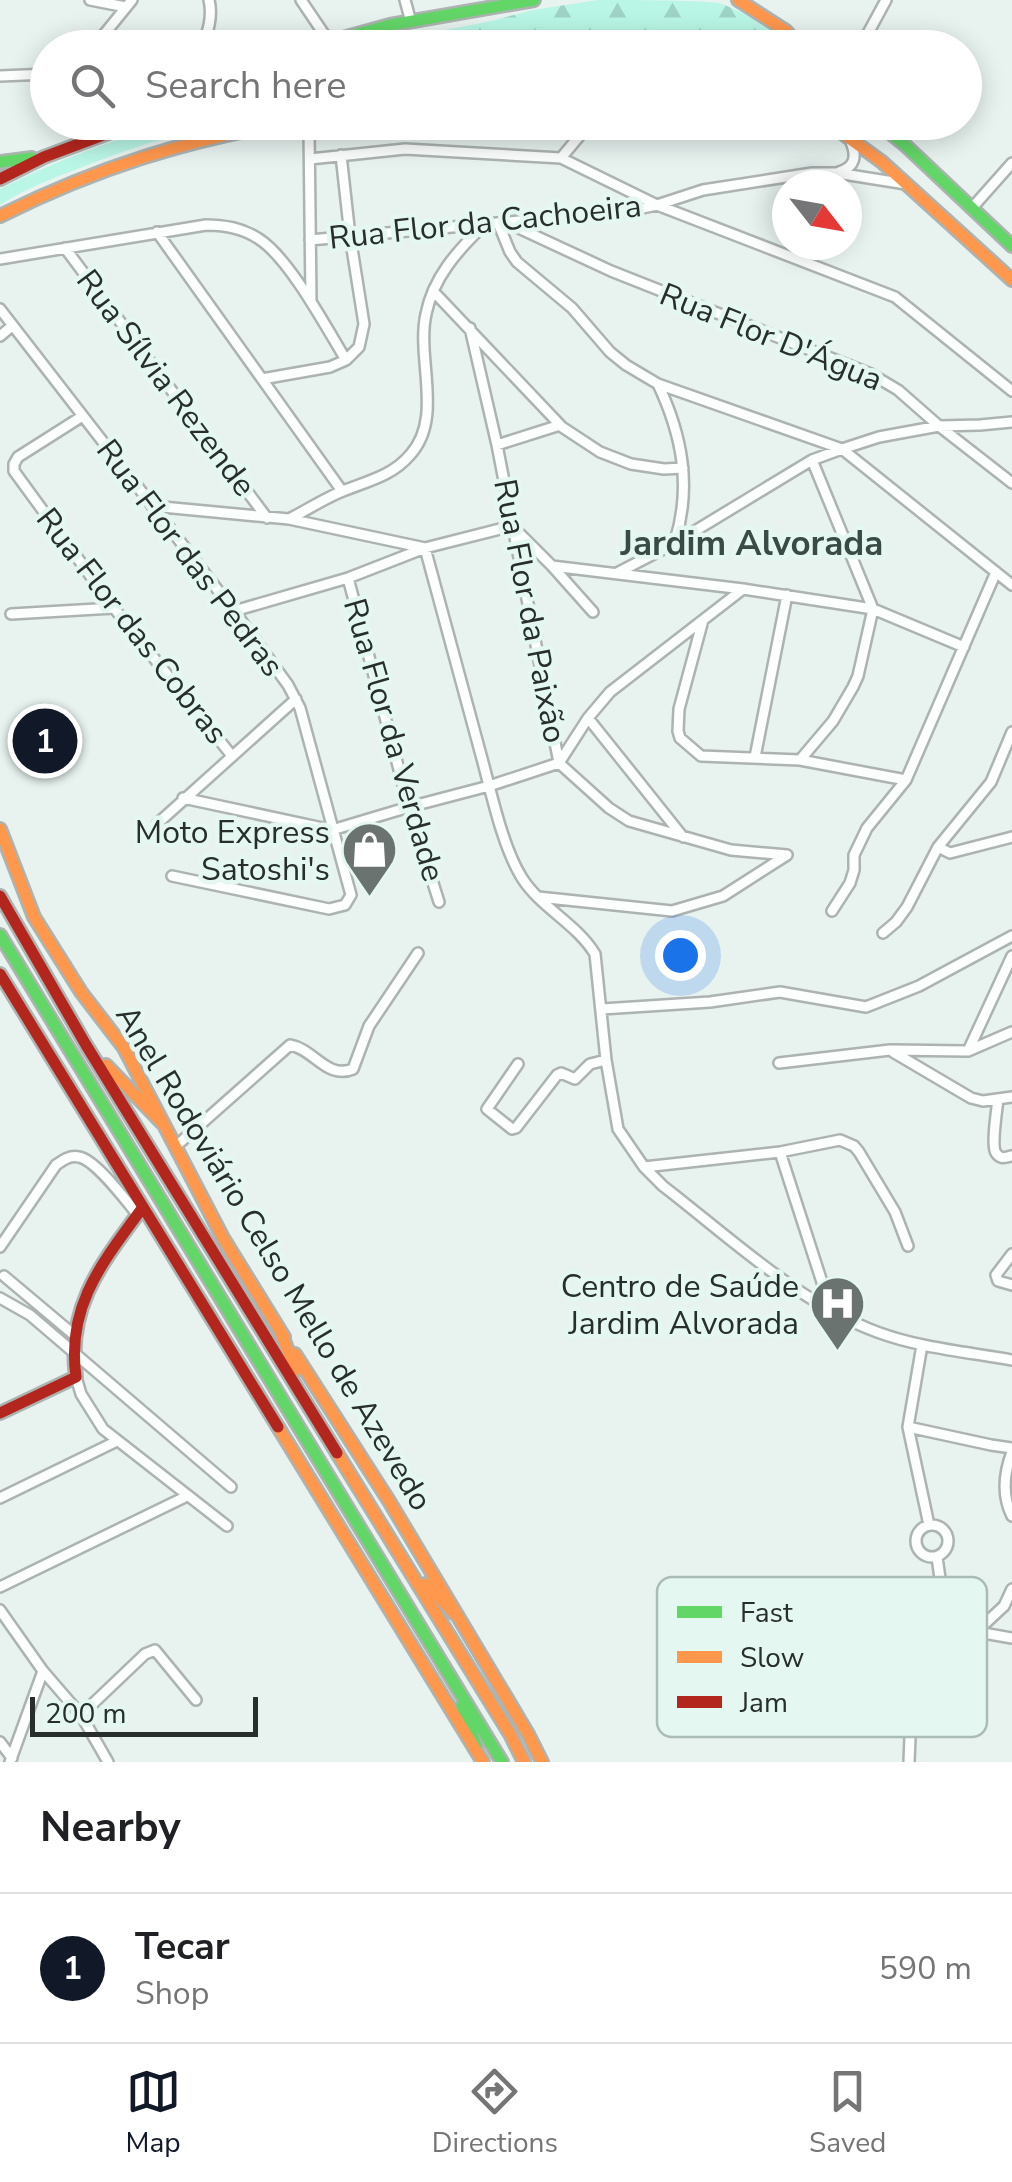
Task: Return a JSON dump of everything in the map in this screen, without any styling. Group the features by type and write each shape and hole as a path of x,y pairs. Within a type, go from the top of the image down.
{"main road":[{"path":"491,8 506,0"},
{"path":"380,30 534,0"},
{"path":"738,0 763,7 785,30"},
{"path":"0,179 86,140"},
{"path":"0,216 78,178 167,146 196,140"},
{"path":"853,140 908,184 1012,280"},
{"path":"896,140 1012,246"},
{"path":"0,162 44,157"},
{"name":"Anel Rodoviário Celso Mello de Azevedo","path":"0,829 34,918 81,992 124,1048 223,1238 389,1501 542,1762"},
{"name":"Anel Rodoviário Celso Mello de Azevedo","path":"0,896 86,1045 524,1762"},
{"name":"Anel Rodoviário Celso Mello de Azevedo","path":"0,935 502,1762"},
{"path":"0,974 140,1211 476,1746"},
{"path":"86,1045 162,1123"},
{"path":"0,1412 76,1377 72,1334 88,1289 140,1211"},
{"path":"280,1330 313,1411"},
{"path":"406,1564 455,1614"},
{"path":"444,1666 483,1762"}],"street":[{"path":"90,0 129,3"},
{"path":"208,0 209,30"},
{"path":"301,0 319,30"},
{"path":"405,0 411,22"},
{"path":"870,30 886,0"},
{"path":"108,30 129,3"},
{"path":"0,76 30,75"},
{"path":"309,140 311,304"},
{"path":"561,158 576,140"},
{"path":"848,170 855,151 850,140"},
{"path":"310,159 406,149 561,158 658,205 895,297 1012,391"},
{"path":"262,378 318,370 346,360 359,347 364,324 341,156"},
{"path":"972,208 1012,163"},
{"name":"Rua Flor da Cachoeira","path":"862,177 908,184"},
{"name":"Rua Flor da Cachoeira","path":"310,240 628,212 703,190 772,179"},
{"path":"504,224 510,252 572,308 610,352 658,384 842,448 1012,585"},
{"name":"Rua Flor D'Água","path":"504,224 871,374 898,390 1012,483"},
{"path":"0,259 157,232 222,226 258,238 273,251 346,360"},
{"path":"289,519 392,471 417,446 427,416 422,334 426,312 440,277 459,249 483,226"},
{"path":"157,232 342,491"},
{"name":"Rua Sílvia Rezende","path":"65,248 267,518"},
{"path":"433,291 560,425 600,452 631,464 684,468"},
{"name":"Rua Flor das Pedras","path":"0,309 234,611 296,699 351,895 348,903 339,908 307,905 172,876"},
{"path":"0,336 12,326"},
{"name":"Rua Flor da Paixão","path":"470,328 559,763 618,815 638,824 731,850 788,855 737,889 672,912 536,897"},
{"path":"658,384 672,413 684,468 683,506 675,543"},
{"name":"Rua Flor das Cobras","path":"82,416 22,454 13,468 114,608 232,756"},
{"path":"617,573 675,543 812,460 842,448 939,426 1012,422"},
{"path":"497,445 560,425"},
{"path":"800,760 833,721 853,687 874,609 812,460"},
{"path":"152,506 289,519 425,548"},
{"path":"234,611 348,578 425,548 512,526 593,612"},
{"path":"425,548 512,857 536,897 593,950 618,1129 644,1167 796,1290 830,1310 878,1333 922,1345 1012,1360"},
{"path":"552,566 874,609 964,647"},
{"path":"832,911 850,883 854,854 867,828 906,780 996,572"},
{"name":"Rua Flor da Verdade","path":"348,578 408,807 439,902"},
{"path":"183,798 332,830 559,763 610,692 743,589"},
{"path":"755,757 786,595"},
{"path":"12,614 114,608"},
{"path":"702,620 679,709 678,731 680,738 700,756 800,760 906,780"},
{"path":"158,823 296,699"},
{"path":"588,718 683,838"},
{"path":"883,933 907,907 938,847 991,782 1012,732"},
{"path":"938,847 950,852 1012,837"},
{"path":"602,1009 710,1002 780,992 866,1006 920,986 1012,936"},
{"path":"175,1148 290,1045 300,1046 333,1071 353,1069 369,1026 418,952"},
{"path":"968,1051 1012,956"},
{"path":"779,1063 890,1050 968,1051 1012,1032"},
{"path":"890,1050 970,1098 1012,1097"},
{"path":"518,1064 487,1108 512,1129 557,1075 575,1078 588,1065 606,1060"},
{"path":"998,1099 994,1148 998,1156 1012,1156"},
{"path":"644,1167 780,1152 840,1140 859,1152 895,1212 908,1246"},
{"path":"780,1152 830,1310"},
{"path":"0,1247 56,1164 75,1156 90,1162 140,1211"},
{"path":"1012,1254 996,1279 1012,1284"},
{"path":"4,1276 72,1334"},
{"path":"0,1298 30,1315 231,1487"},
{"path":"922,1345 908,1427 929,1524"},
{"path":"76,1377 81,1394 103,1429 227,1526"},
{"path":"908,1427 1012,1450 1005,1486 1012,1516"},
{"path":"0,1498 116,1441"},
{"path":"0,1588 187,1496"},
{"path":"929,1524 944,1529 949,1540 946,1550 937,1557 921,1553 916,1543 920,1530 929,1524"},
{"path":"937,1557 940,1577"},
{"path":"987,1622 1004,1606 1012,1589"},
{"path":"0,1610 42,1671 81,1715 108,1762"},
{"path":"987,1634 1012,1638"},
{"path":"81,1715 152,1650 159,1652 196,1700"},
{"path":"11,1760 42,1671"},
{"path":"909,1762 910,1737"},
{"path":"0,1742 11,1760"},
{"path":"97,1762 102,1750"}],"green space":[{"path":"598,0 719,3 769,30 445,30"},
{"path":"117,140 160,140 41,183 0,205 0,189"}],"traffic: fast":[{"path":"372,30 534,0"},
{"path":"899,140 1012,246"},
{"path":"0,162 32,158"},
{"path":"0,935 502,1762"},
{"path":"462,1706 476,1746"}],"traffic: slow":[{"path":"738,0 784,30"},
{"path":"0,216 107,170 206,140"},
{"path":"852,140 882,162 1012,280"},
{"path":"0,829 34,917 81,992 124,1048 223,1238 284,1337"},
{"path":"106,1065 162,1123"},
{"path":"280,1331 296,1370"},
{"path":"295,1354 389,1501 542,1762"},
{"path":"278,1427 483,1762"},
{"path":"337,1453 524,1762"},
{"path":"426,1584 455,1614"}],"traffic: jam":[{"path":"0,179 90,140"},
{"path":"0,896 86,1045 337,1453"},
{"path":"0,974 278,1427"},
{"path":"0,1413 76,1377 74,1351 82,1306 102,1266 143,1207"}],"place":[{"name":"Tecar","path":"45,741"},
{"name":"Moto Express Satoshi's","path":"369,899"},
{"name":"Centro de Saúde Jardim Alvorada","path":"838,1353"}],"district":[{"name":"Jardim Alvorada","path":"752,543"}]}
